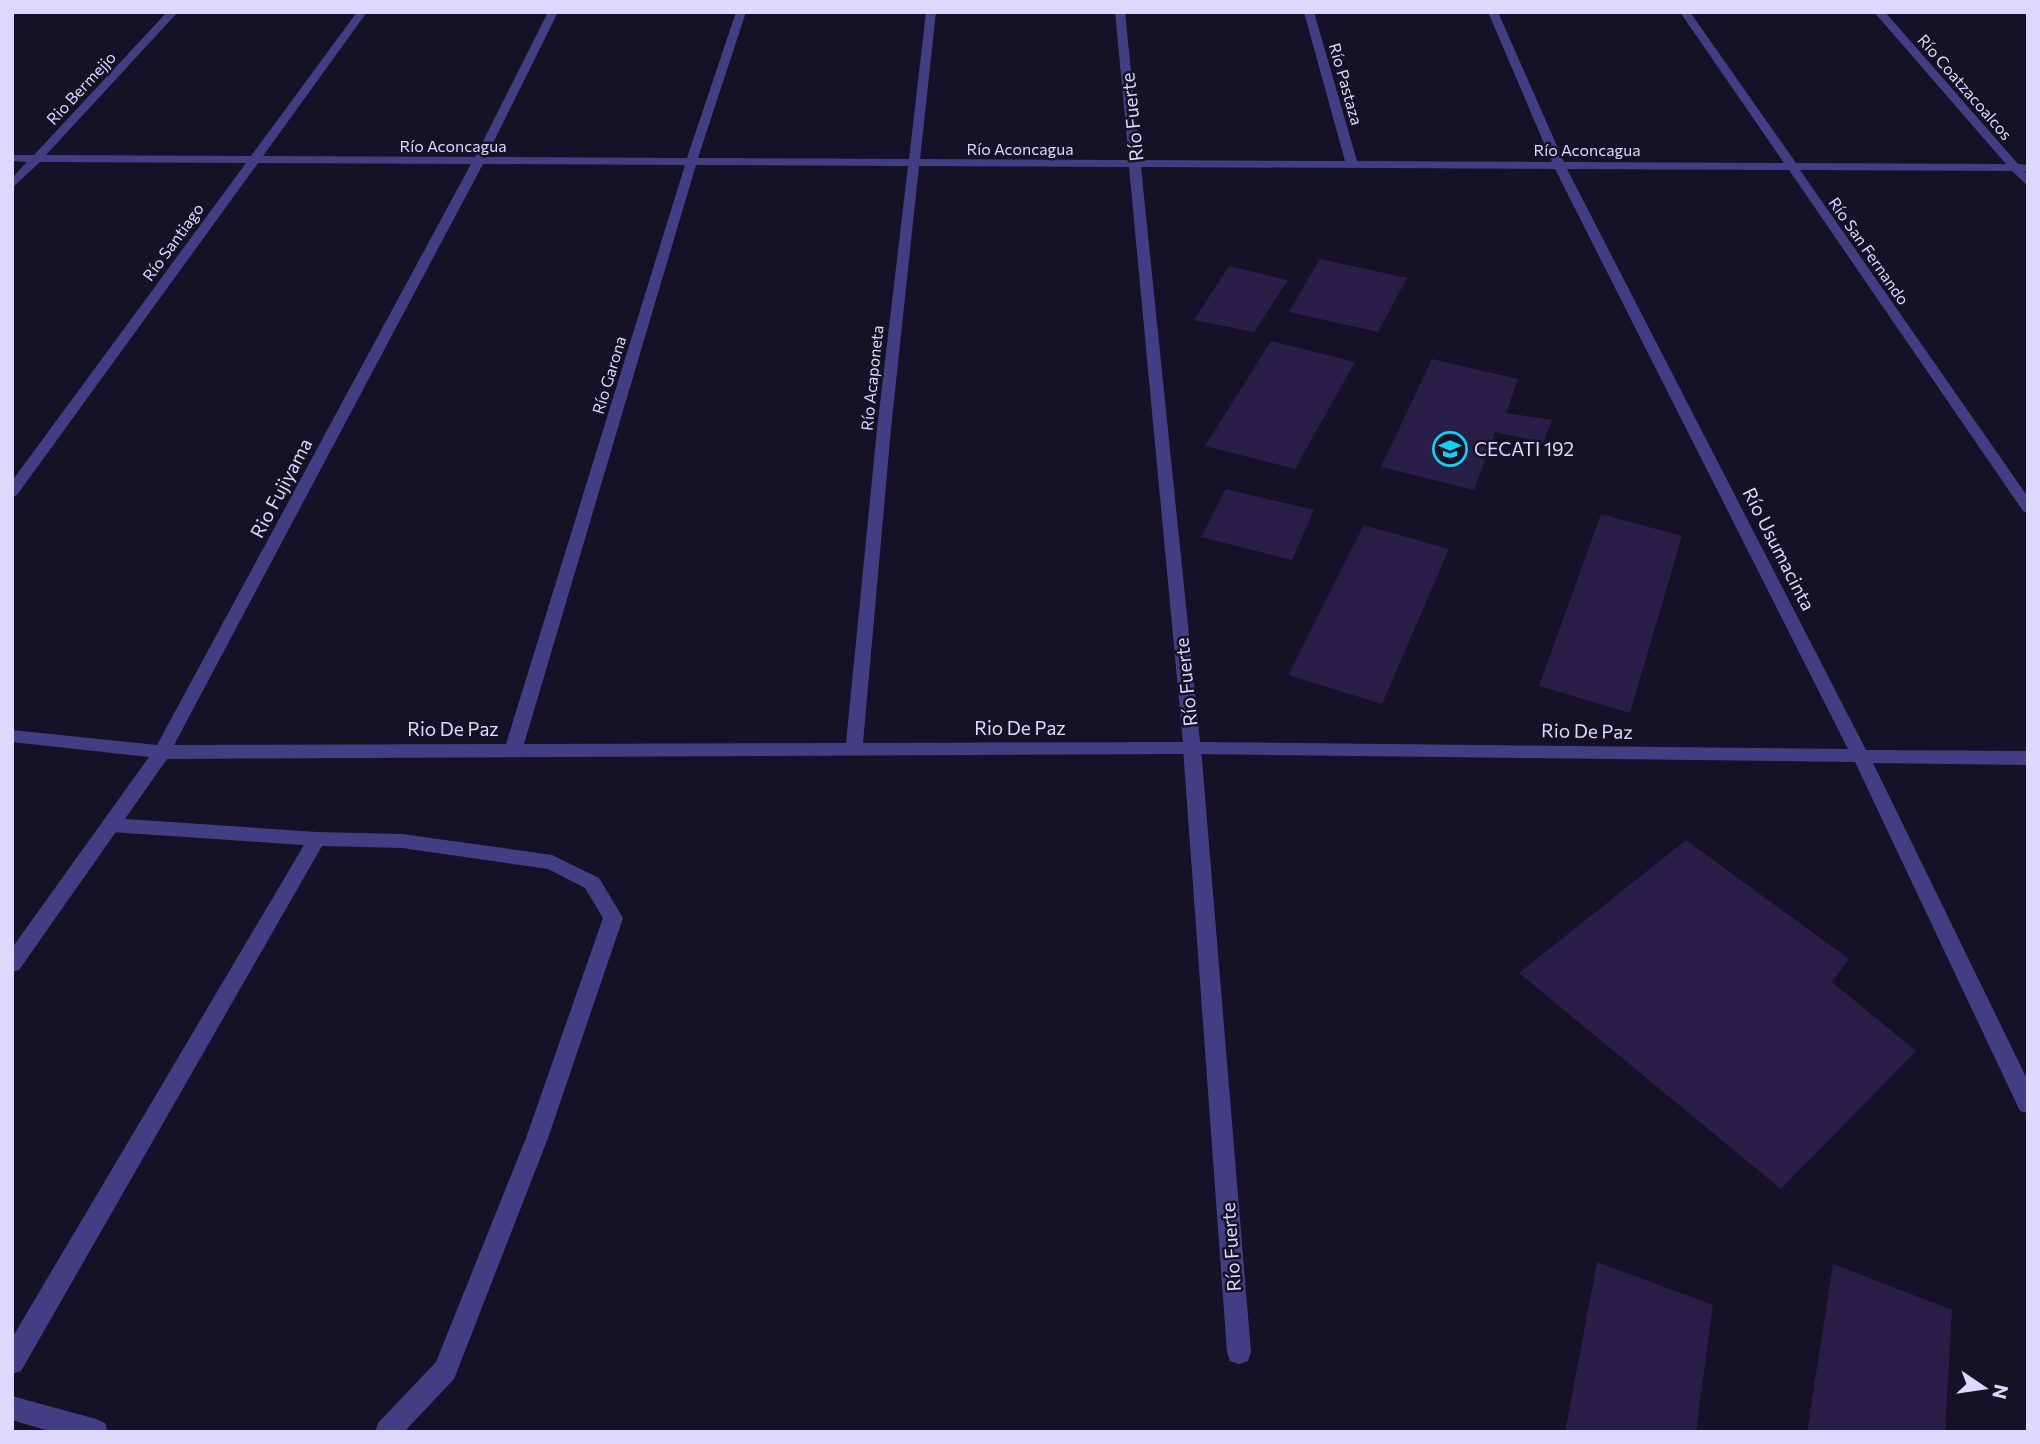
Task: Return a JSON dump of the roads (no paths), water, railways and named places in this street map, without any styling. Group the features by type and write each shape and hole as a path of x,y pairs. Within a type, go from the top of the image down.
{"street":[{"name":"Rio Bermejjo","path":"12,185 173,12"},
{"name":"Río Santiago","path":"12,492 362,12"},
{"name":"Rio Fujiyama","path":"12,964 162,752 478,162 553,12"},
{"name":"Río Garona","path":"513,750 691,163 741,12"},
{"name":"Río Acaponeta","path":"854,749 912,163 931,12"},
{"name":"Río Fuerte","path":"1120,12 1192,748 1240,1352"},
{"name":"Río Pastaza","path":"1309,12 1352,165"},
{"name":"Río Usumacinta","path":"1493,12 1559,165 1860,755 2028,1104"},
{"name":"Río San Fernando","path":"1685,12 1789,167 2028,508"},
{"name":"Río Coatzacoalcos","path":"1880,12 2021,169 2028,183"},
{"name":"Río Aconcagua","path":"12,158 2021,169"},
{"name":"Rio De Paz","path":"12,737 162,752 1192,748 2028,758"},
{"path":"111,825 317,839 402,841 551,862 592,883 613,918 537,1138 445,1370 387,1432"},
{"path":"12,1362 317,839"},
{"path":"12,1408 96,1432"}],"place":[{"name":"CECATI 192","path":"1450,449"}]}
